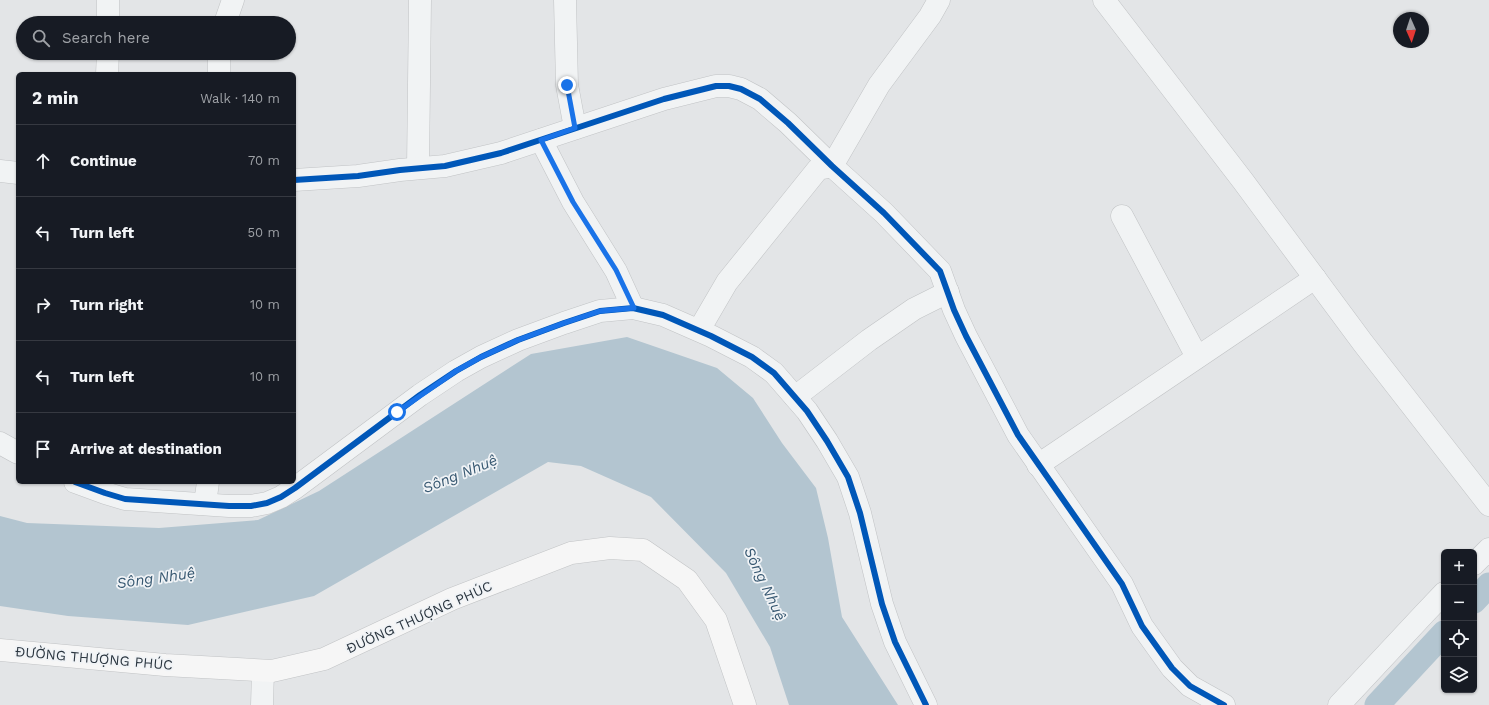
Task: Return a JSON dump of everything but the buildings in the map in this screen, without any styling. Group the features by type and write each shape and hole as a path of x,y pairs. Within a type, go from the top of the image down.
{"street":[{"path":"108,0 108,16"},
{"path":"227,16 233,0"},
{"path":"418,168 420,0"},
{"path":"564,0 567,85 575,128"},
{"path":"699,330 727,282 813,175 818,169 832,166 879,84 930,16 939,0"},
{"path":"1104,0 1244,181 1363,343 1489,505"},
{"path":"107,72 108,60"},
{"path":"219,60 219,72"},
{"path":"296,180 358,176 445,166 501,153 700,89 716,86 729,86 741,89 760,99 788,122 832,166 884,213 940,271 954,310 966,336 1018,435 1122,584 1142,626 1172,668 1190,686 1224,705"},
{"path":"541,140 573,202 616,270 634,308"},
{"path":"0,171 16,174"},
{"path":"1122,216 1197,357"},
{"path":"1038,465 1315,278"},
{"path":"794,397 863,344 914,309 948,292"},
{"path":"80,484 105,494 126,499 251,506 267,503 281,497 295,488 420,395 456,371 481,357 518,340 600,311 634,308 663,315 699,330 752,357 774,373 807,411 848,477 860,513 882,604 894,642 926,705"},
{"path":"0,443 16,453"},
{"path":"204,504 208,484"},
{"name":"ĐƯỜNG THƯỢNG PHÚC","path":"0,650 165,665 272,671 324,659 459,596 571,553 610,548 643,550 687,580 716,620 745,705"},
{"path":"1477,561 1489,549"},
{"path":"1339,705 1441,596"},
{"path":"262,705 263,671"}],"water":[{"name":"Sông Nhuệ","path":"627,337 717,368 753,398 782,443 816,488 828,538 842,617 898,705 789,705 770,647 726,573 651,497 581,466 548,462 314,596 188,625 68,616 0,606 0,516 27,523 159,528 258,520 319,491 531,354"}],"waterway":[{"path":"1477,598 1489,585"},
{"path":"1377,705 1441,636"}],"cycle path":[{"path":"296,180 358,176 445,166 501,153 664,99 716,86 729,86 741,89 760,99 788,123 832,166 884,213 940,271 954,310 966,336 1018,435 1122,584 1142,626 1172,668 1190,686 1224,705"},
{"path":"80,484 125,499 229,506 251,506 267,503 281,497 295,488 420,395 456,371 481,357 518,340 600,311 633,308 663,315 711,336 752,357 774,373 807,411 848,477 860,513 882,604 895,642 926,705"}],"route":[{"path":"397,412 456,371 481,357 518,340 600,311 634,308 616,270 573,202 541,140 575,128 567,85"}]}
